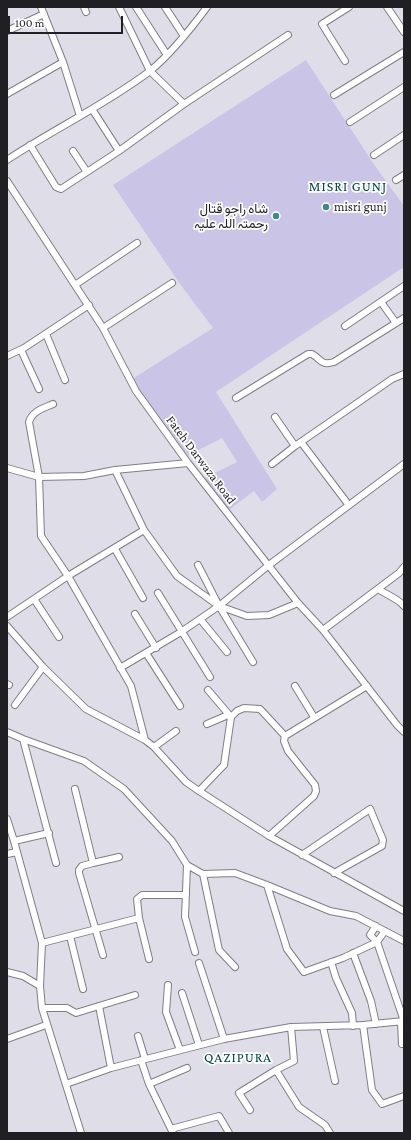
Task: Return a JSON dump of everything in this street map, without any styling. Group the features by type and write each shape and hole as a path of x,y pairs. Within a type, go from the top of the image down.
{"street":[{"path":"41,7 63,62 80,116"},
{"path":"119,7 150,70 184,104"},
{"path":"136,7 167,55"},
{"path":"165,7 184,36"},
{"path":"197,7 201,14"},
{"path":"7,160 92,109 150,70 167,55 207,7"},
{"path":"345,61 322,24 350,7"},
{"path":"388,7 404,32"},
{"path":"7,31 44,14"},
{"path":"30,145 56,187 62,189 119,151 184,104 288,35"},
{"path":"334,95 404,52"},
{"path":"7,94 63,62"},
{"path":"350,122 404,87"},
{"path":"92,109 119,151"},
{"path":"374,155 404,135"},
{"path":"73,151 87,172"},
{"path":"396,180 404,175"},
{"name":"Fateh Darwaza Road","path":"7,182 89,305 103,328 136,391 188,463 298,603 323,630 404,732"},
{"path":"76,285 137,243"},
{"path":"103,328 172,283"},
{"path":"345,326 404,286"},
{"path":"381,302 396,323"},
{"path":"7,356 21,350 89,305"},
{"path":"236,398 305,356 312,354 322,363 327,364 334,362 404,318"},
{"path":"46,334 65,380"},
{"path":"21,350 39,389"},
{"path":"272,464 298,444 392,379 404,374"},
{"path":"53,404 36,411 30,417 28,426 39,477 41,536 68,576 131,686 146,740"},
{"path":"275,417 348,504"},
{"path":"7,468 39,477 84,476 115,470 188,463"},
{"path":"120,668 156,648 219,606 348,504 404,464"},
{"path":"115,470 144,530 177,576 219,606 247,616 269,615 298,603"},
{"path":"7,617 68,576 115,549 144,530"},
{"path":"115,549 143,598"},
{"path":"198,565 219,606 253,662"},
{"path":"323,630 399,573 404,567"},
{"path":"378,589 388,596 399,600 404,606"},
{"path":"158,593 210,677"},
{"path":"34,599 59,637"},
{"path":"135,614 156,648"},
{"path":"200,619 227,652"},
{"path":"7,626 43,667 86,709 146,740 186,782 269,836 404,911"},
{"path":"146,653 180,706"},
{"path":"15,705 43,667"},
{"path":"295,686 314,717"},
{"path":"285,736 367,686"},
{"path":"199,790 224,765 230,716 208,690"},
{"path":"207,724 230,716 244,708 260,709 285,736 284,741 288,751 315,785 316,791 314,796 269,836"},
{"path":"154,747 176,731"},
{"path":"7,732 84,761 124,789 172,841 187,865 203,874 236,873 330,911 356,916 404,941"},
{"path":"23,739 56,863"},
{"path":"75,789 94,863"},
{"path":"302,855 370,809 383,840 382,846 334,873"},
{"path":"7,820 14,840 42,943 40,986 42,1008 46,1025 81,1133"},
{"path":"14,840 49,833"},
{"path":"7,854 17,852"},
{"path":"103,955 79,870 82,866 119,857"},
{"path":"187,865 185,918 195,952"},
{"path":"203,874 220,950 236,967"},
{"path":"267,885 287,949 304,972 377,942 385,932"},
{"path":"148,959 139,918 137,901 140,896 186,895"},
{"path":"42,943 139,918"},
{"path":"376,926 370,935 377,942 403,1021 402,1044 404,1044"},
{"path":"70,936 83,989"},
{"path":"353,953 370,1001 376,1024"},
{"path":"331,962 336,978 352,1013 353,1026"},
{"path":"199,963 224,1039"},
{"path":"7,972 23,976 40,986"},
{"path":"168,985 166,1012 180,1050"},
{"path":"182,993 198,1045"},
{"path":"42,1008 67,1008 76,1013 135,995"},
{"path":"99,1006 111,1068"},
{"path":"66,1084 111,1068 224,1039 290,1028 353,1026 403,1021"},
{"path":"7,1039 46,1025"},
{"path":"363,1025 372,1090 382,1104 404,1096"},
{"path":"323,1026 335,1081"},
{"path":"250,1110 239,1094 276,1070 294,1061 290,1028"},
{"path":"138,1036 149,1084 172,1131 219,1116 229,1133"},
{"path":"149,1084 187,1068"},
{"path":"276,1070 299,1106 325,1125 330,1133"}],"shaded area":[{"path":"306,60 373,163 404,206 404,267 216,392 277,489 262,502 254,491 229,510 203,479 237,462 222,438 187,456 132,379 213,328 180,284 113,185"}],"place":[{"name":"misri gunj","path":"326,207"},
{"name":"شاہ راجو قتال رحمتہ اللہ علیہ","path":"276,216"}],"district":[{"name":"MISRI GUNJ","path":"348,187"},
{"name":"QAZIPURA","path":"238,1058"}]}
